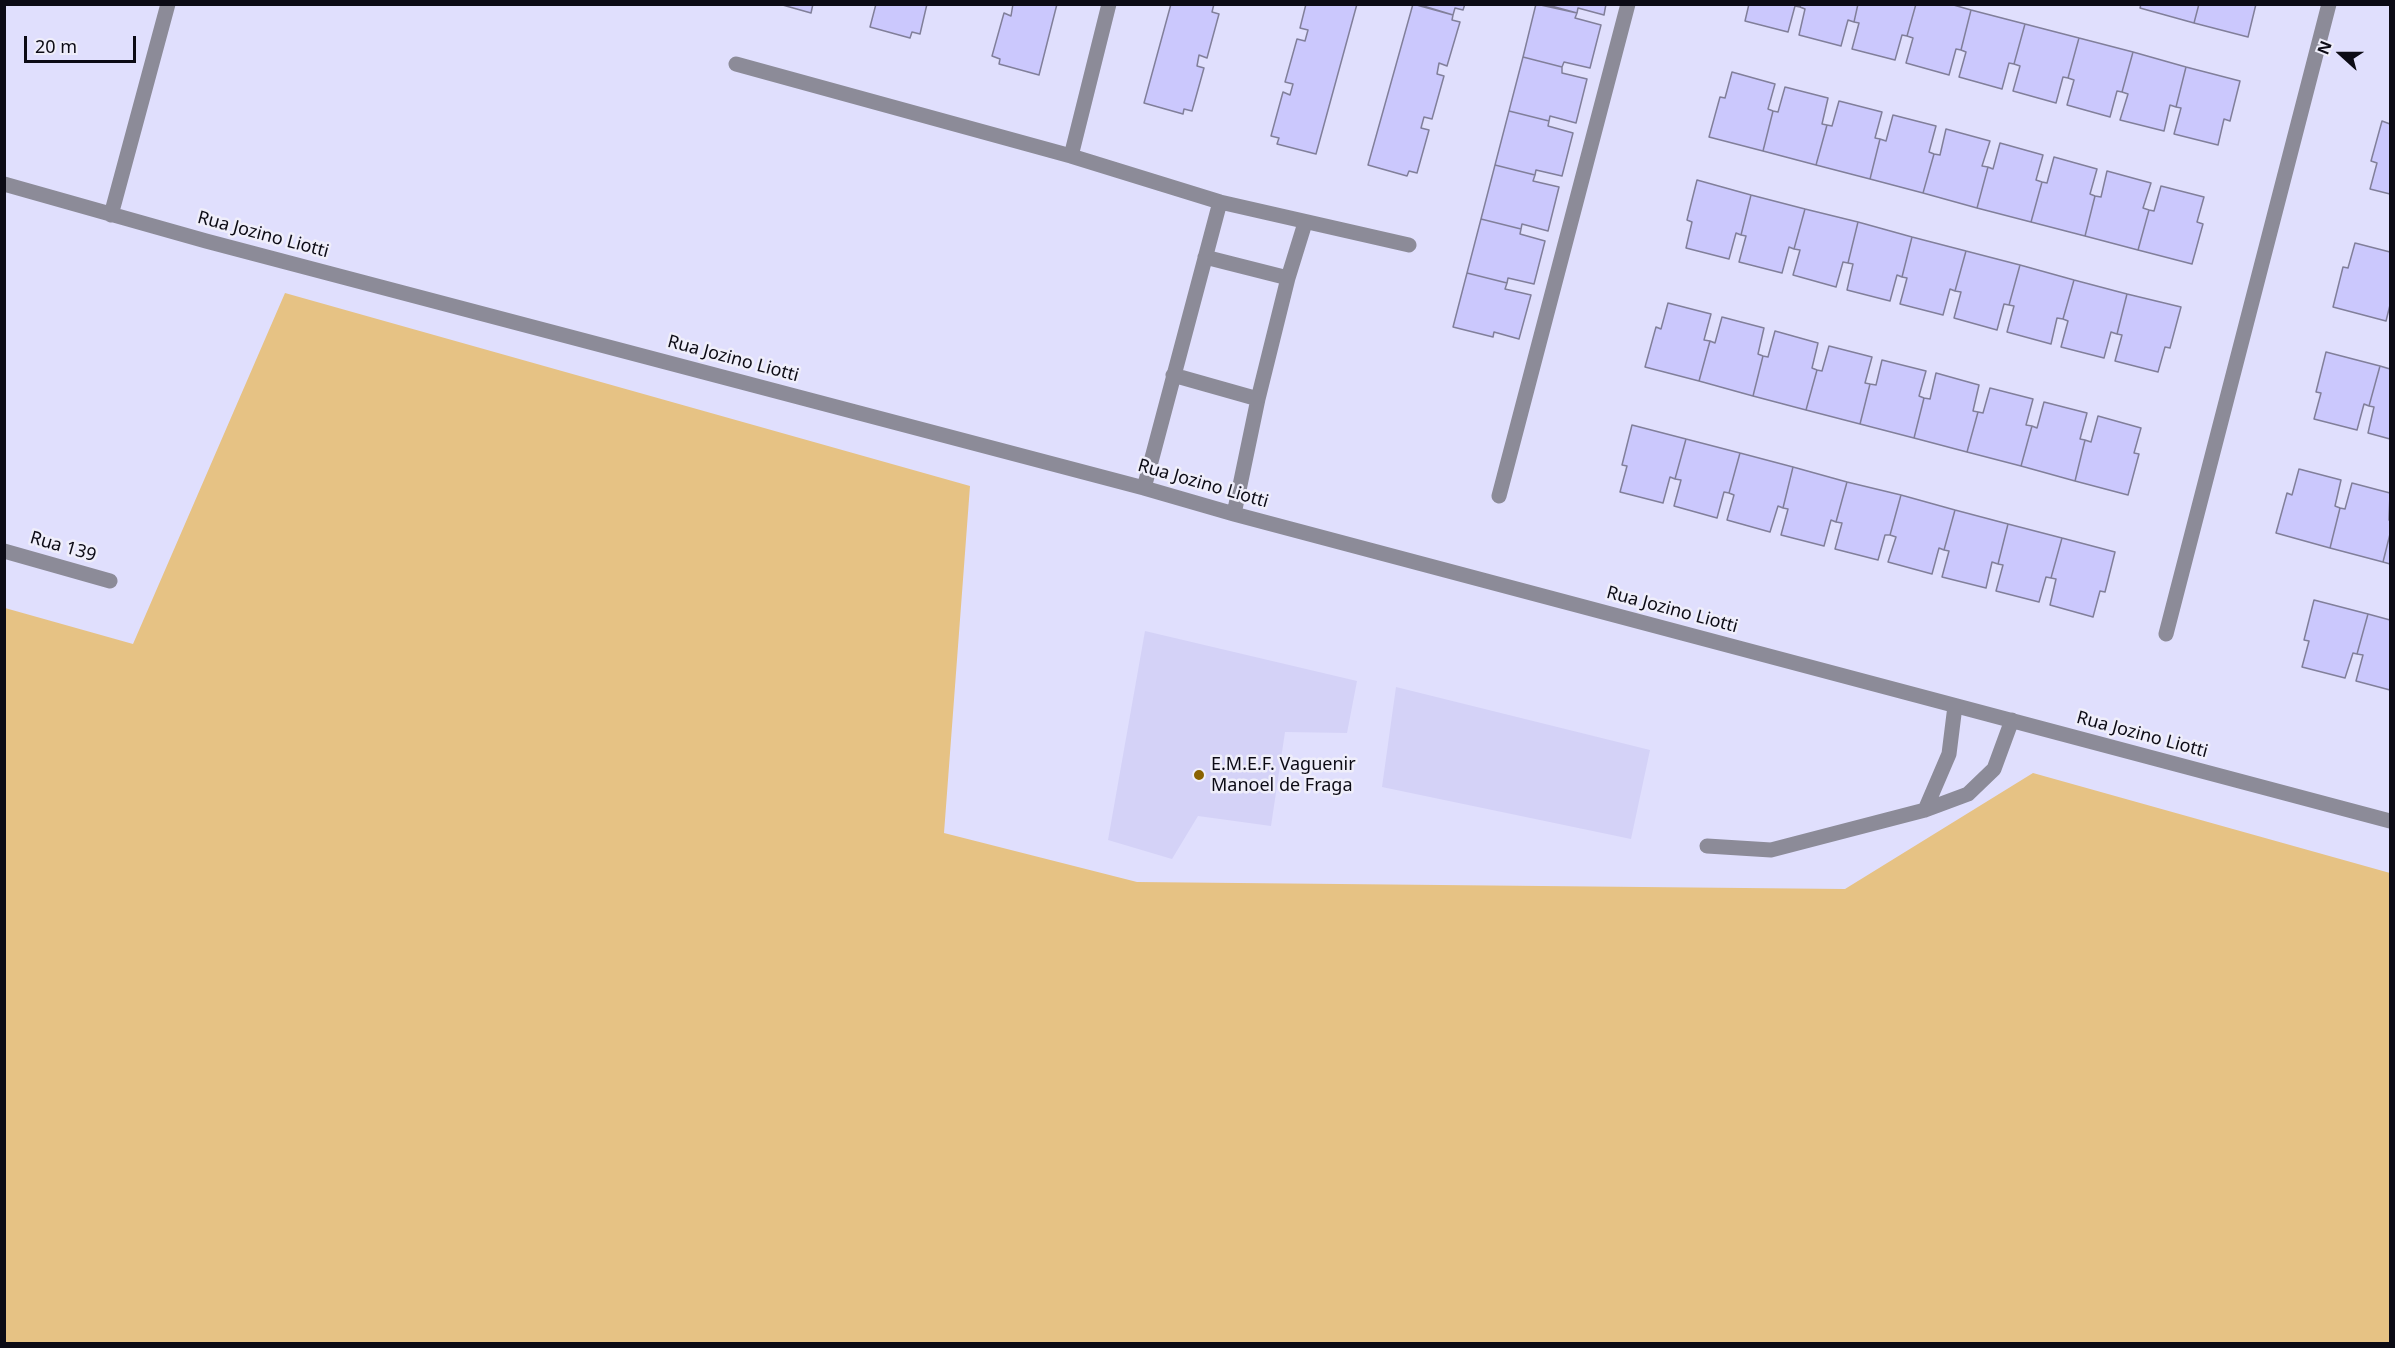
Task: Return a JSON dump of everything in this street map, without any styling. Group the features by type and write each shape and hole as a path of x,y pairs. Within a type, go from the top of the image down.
{"street":[{"path":"111,215 168,4"},
{"path":"1071,156 1109,4"},
{"path":"1499,496 1628,4"},
{"path":"2166,634 2329,4"},
{"path":"736,64 1071,156 1220,202 1409,245"},
{"name":"Rua Jozino Liotti","path":"4,184 111,215 2391,821"},
{"path":"1144,488 1220,202"},
{"path":"1234,514 1258,399 1288,278 1305,223"},
{"path":"1205,257 1288,278"},
{"path":"1173,375 1258,399"},
{"name":"Rua 139","path":"4,551 110,581"},
{"path":"1925,810 1949,754 1955,706"},
{"path":"1707,846 1771,850 1925,810 1968,794 1994,769 2012,720"}],"shaded area":[{"path":"285,293 970,486 944,833 1137,882 1845,889 2033,773 2390,873 2390,1343 5,1343 5,608 133,644"},
{"name":"E.M.E.F. Vaguenir Manoel de Fraga","path":"1145,631 1357,681 1347,733 1285,732 1271,826 1198,816 1172,859 1108,840"},
{"name":"E.M.E.F. Vaguenir Manoel de Fraga","path":"1396,687 1650,750 1631,839 1382,787"}],"building":[{"path":"779,4 813,4 811,13"},
{"path":"876,4 927,4 920,34 912,32 910,38 870,27"},
{"path":"1013,4 1057,4 1039,75 999,64 1000,59 992,56 1004,13 1011,16"},
{"path":"1171,4 1214,4 1212,12 1219,14 1207,58 1199,55 1197,66 1204,68 1192,111 1184,109 1183,114 1144,103"},
{"path":"1306,4 1357,4 1316,154 1277,144 1279,138 1271,136 1283,92 1290,95 1293,84 1285,82 1297,39 1305,41 1308,30 1300,28"},
{"path":"1413,4 1453,15 1452,20 1460,22 1447,66 1439,63 1437,74 1444,76 1432,119 1424,117 1421,128 1429,130 1417,173 1409,171 1407,176 1368,165"},
{"path":"1417,4 1465,4 1463,10 1455,8 1453,15"},
{"path":"1536,4 1577,13 1575,18 1601,25 1590,68 1564,62 1562,67 1523,57"},
{"path":"1544,4 1606,4 1604,15 1578,8 1577,13"},
{"path":"1749,4 1801,4 1800,7 1795,6 1788,32 1745,21"},
{"path":"1801,4 1858,4 1854,22 1848,20 1841,46 1799,35 1805,9 1800,7"},
{"path":"1858,4 1916,4 1907,36 1902,35 1895,60 1852,49 1859,23 1854,22"},
{"path":"1916,4 1950,4 1971,10 1961,50 1956,49 1949,75 1906,63 1913,38 1907,36"},
{"path":"2141,4 2199,4 2194,23 2140,8"},
{"path":"2199,4 2256,4 2248,37 2194,23"},
{"path":"1971,10 2025,24 2014,64 2009,63 2002,89 1959,77 1966,52 1961,50"},
{"path":"2025,24 2079,38 2068,78 2063,77 2056,103 2013,91 2020,66 2014,64"},
{"path":"2079,38 2133,52 2122,92 2117,91 2110,117 2067,105 2074,80 2068,78"},
{"path":"2133,52 2186,67 2176,107 2170,105 2164,131 2120,120 2128,94 2122,92"},
{"path":"1523,57 1562,67 1562,73 1587,79 1576,123 1550,116 1549,121 1509,111"},
{"path":"2186,67 2240,81 2230,121 2224,119 2218,145 2174,134 2181,108 2176,107"},
{"path":"1732,72 1775,84 1768,109 1773,111 1763,151 1709,137 1720,97 1725,98"},
{"path":"1785,87 1828,98 1822,124 1827,125 1816,165 1763,151 1773,111 1778,112"},
{"path":"1839,101 1882,112 1875,138 1880,139 1870,179 1816,165 1827,125 1832,126"},
{"path":"1509,111 1549,121 1548,126 1573,133 1562,176 1536,170 1535,175 1495,165"},
{"path":"1893,115 1936,126 1929,152 1934,154 1923,193 1870,179 1880,139 1886,141"},
{"path":"2382,121 2390,124 2390,194 2370,189 2377,163 2371,161"},
{"path":"1946,129 1990,141 1982,166 1988,167 1977,208 1923,193 1934,154 1940,155"},
{"path":"2000,143 2043,155 2036,180 2042,182 2031,222 1977,208 1988,167 1993,169"},
{"path":"2054,157 2097,169 2090,194 2095,196 2085,236 2031,222 2042,182 2047,183"},
{"path":"1495,165 1535,175 1533,181 1559,187 1548,231 1522,224 1521,229 1481,219"},
{"path":"2107,171 2151,183 2143,208 2149,210 2138,250 2085,236 2095,196 2101,197"},
{"path":"1697,180 1751,195 1741,235 1736,233 1729,259 1686,248 1692,222 1687,220"},
{"path":"2161,186 2204,197 2197,222 2203,224 2192,264 2138,250 2149,210 2154,211"},
{"path":"1751,195 1805,209 1794,249 1789,247 1782,273 1739,262 1746,236 1741,235"},
{"path":"1805,209 1858,222 1848,263 1843,262 1836,287 1793,275 1800,250 1794,249"},
{"path":"1481,219 1521,229 1520,234 1545,241 1534,284 1508,278 1507,283 1467,273"},
{"path":"1858,222 1912,237 1902,277 1897,275 1890,301 1847,290 1853,264 1848,263"},
{"path":"1912,237 1966,251 1955,291 1950,289 1943,315 1900,304 1907,278 1902,277"},
{"path":"2355,243 2390,252 2390,305 2386,321 2333,307 2343,267 2348,268"},
{"path":"1966,251 2020,265 2009,305 2004,304 1997,330 1954,318 1961,292 1955,291"},
{"path":"2020,265 2074,280 2063,319 2057,318 2051,344 2007,332 2014,306 2009,305"},
{"path":"1467,273 1507,283 1505,289 1531,295 1519,339 1494,332 1493,337 1453,327"},
{"path":"2074,280 2127,294 2117,334 2111,332 2104,358 2061,347 2068,321 2063,319"},
{"path":"2127,294 2181,307 2170,348 2165,347 2158,372 2115,361 2122,335 2117,334"},
{"path":"1668,303 1711,314 1704,340 1710,341 1699,381 1645,367 1656,327 1661,329"},
{"path":"1722,317 1764,328 1758,354 1763,356 1753,396 1699,381 1710,341 1715,343"},
{"path":"1775,331 1818,343 1812,368 1817,370 1806,410 1753,396 1763,356 1768,357"},
{"path":"1829,346 1872,357 1865,383 1870,384 1860,424 1806,410 1817,370 1822,371"},
{"path":"2326,352 2380,366 2369,406 2364,404 2357,430 2314,419 2321,393 2316,392"},
{"path":"1882,360 1926,371 1919,396 1924,398 1914,438 1860,424 1870,384 1876,385"},
{"path":"2380,366 2390,369 2390,439 2368,433 2374,407 2369,406"},
{"path":"1936,373 1979,385 1973,411 1978,412 1967,452 1914,438 1924,398 1930,399"},
{"path":"1990,388 2033,399 2026,425 2032,426 2021,466 1967,452 1978,412 1983,413"},
{"path":"2044,402 2087,413 2080,439 2085,440 2075,481 2021,466 2032,426 2037,428"},
{"path":"2098,416 2141,428 2134,453 2139,454 2128,495 2075,481 2085,440 2091,442"},
{"path":"1632,425 1686,439 1675,479 1670,477 1663,503 1620,492 1627,466 1622,465"},
{"path":"1686,439 1740,453 1729,493 1724,492 1717,518 1674,506 1681,480 1675,479"},
{"path":"1740,453 1793,467 1783,508 1778,506 1770,532 1727,520 1734,495 1729,493"},
{"path":"1793,467 1847,482 1836,522 1831,520 1824,546 1781,535 1788,509 1783,508"},
{"path":"2299,469 2341,480 2335,506 2340,508 2330,548 2276,533 2287,493 2292,495"},
{"path":"1847,482 1901,495 1890,535 1885,535 1878,560 1835,549 1842,523 1836,522"},
{"path":"2352,483 2390,493 2390,534 2383,562 2330,548 2340,508 2345,509"},
{"path":"1901,495 1955,510 1944,550 1939,548 1932,574 1888,562 1896,537 1890,535"},
{"path":"1955,510 2008,524 1998,564 1992,562 1986,588 1942,577 1949,551 1944,550"},
{"path":"2008,524 2062,538 2051,578 2046,577 2039,602 1996,591 2003,565 1998,564"},
{"path":"2390,534 2390,564 2383,562"},
{"path":"2062,538 2115,552 2105,592 2100,591 2093,617 2050,605 2056,579 2051,578"},
{"path":"2314,600 2368,614 2357,654 2353,653 2345,678 2302,667 2309,641 2304,640"},
{"path":"2368,614 2390,620 2390,690 2356,681 2363,655 2357,654"}],"place":[{"name":"E.M.E.F. Vaguenir Manoel de Fraga","path":"1199,775"}]}
